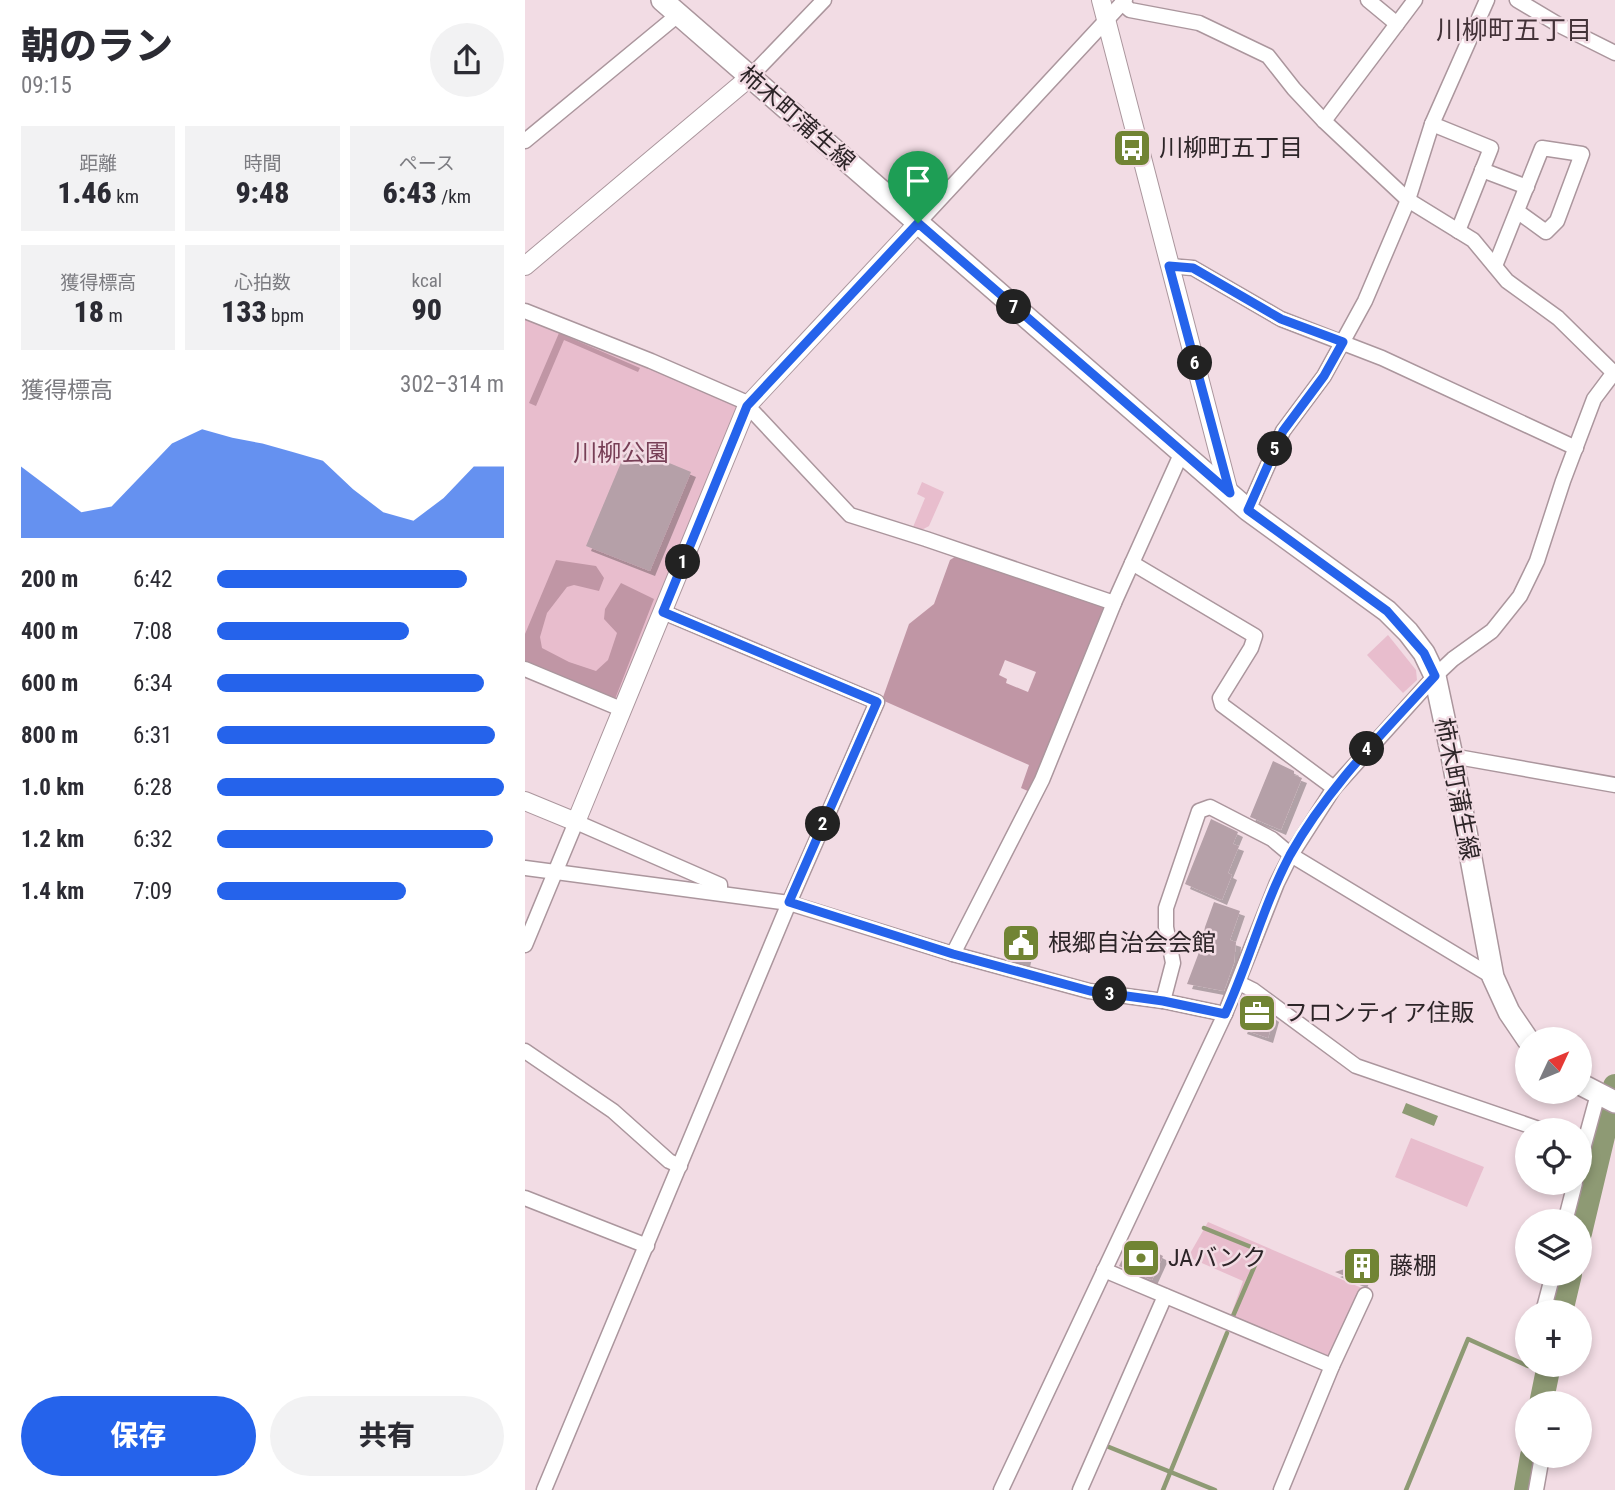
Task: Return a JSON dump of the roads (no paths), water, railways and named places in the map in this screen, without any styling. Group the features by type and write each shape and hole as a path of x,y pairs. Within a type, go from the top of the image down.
{"main road":[{"name":"柿木町蒲生線","path":"662,0 1248,510 1387,611 1424,653 1435,676 1493,977 1519,1027"}],"street":[{"path":"525,266 750,77 824,0"},
{"path":"1101,0 1230,493"},
{"path":"1368,0 1397,24"},
{"path":"1324,121 1415,0"},
{"path":"1248,510 1283,431 1324,376 1365,301 1408,200 1431,124 1487,0"},
{"path":"1517,0 1615,53"},
{"path":"525,945 747,406 1124,1 1130,10 1199,23 1268,56 1324,121 1408,200 1473,240 1507,281 1558,318 1615,373 1594,399 1537,561 1520,596 1492,631 1453,659 1435,676 1334,788 1291,855 1263,914 1225,1014 1000,1490"},
{"path":"525,141 679,15"},
{"path":"1431,124 1491,148 1458,231"},
{"path":"1495,266 1542,148 1582,154 1557,221 1546,232 1517,211"},
{"path":"1482,170 1527,187"},
{"path":"1169,266 1193,268 1281,319 1383,358 1576,447"},
{"path":"525,311 652,361 743,401 850,515 1114,603"},
{"path":"953,954 1042,779 1114,603 1182,452"},
{"path":"1132,563 1255,636 1251,648 1220,698 1222,705 1334,788"},
{"path":"544,1490 789,902 877,702 663,612"},
{"path":"525,669 621,709"},
{"path":"1452,756 1615,785"},
{"path":"525,801 694,871 720,885 720,892"},
{"path":"1163,1001 1173,963 1165,927 1166,908 1199,811 1210,807 1272,839 1291,855 1493,977"},
{"path":"525,868 789,902 953,954 1090,991 1163,1001 1225,1014"},
{"path":"1239,983 1253,990 1356,1066 1515,1121"},
{"path":"525,1051 613,1111 669,1161 680,1166"},
{"path":"1591,1118 1599,1094"},
{"path":"525,1198 647,1246"},
{"path":"1104,1270 1332,1366"},
{"path":"1281,1490 1332,1366 1365,1295"},
{"path":"1080,1490 1165,1296"},
{"path":"1536,1490 1540,1468"}],"waterway":[{"path":"1586,1209 1615,1086"},
{"path":"1204,1228 1261,1251 1233,1316"},
{"path":"1564,1300 1567,1286"},
{"path":"1163,1490 1227,1333"},
{"path":"1406,1490 1468,1339 1515,1360"},
{"path":"1544,1391 1547,1377"},
{"path":"1103,1447 1104,1445 1215,1490"},
{"path":"1526,1490 1530,1468"}],"place":[{"name":"川柳町五丁目","path":"1132,148"},
{"name":"根郷自治会会館","path":"1021,943"},
{"name":"フロンティア住販","path":"1257,1013"},
{"name":"JAバンク","path":"1141,1258"},
{"name":"藤棚","path":"1362,1266"}],"district":[{"name":"川柳町五丁目","path":"1514,30"}],"park label":[{"name":"川柳公園","path":"621,453"}]}
